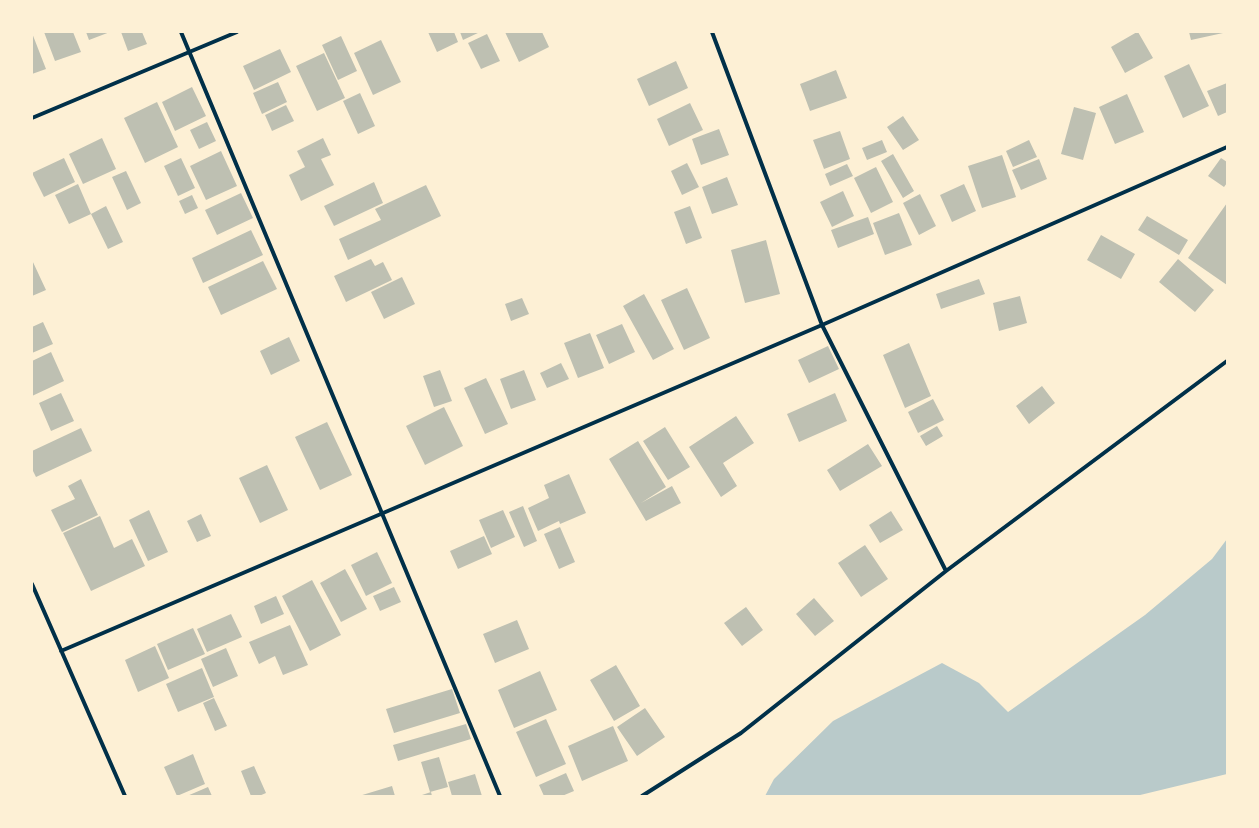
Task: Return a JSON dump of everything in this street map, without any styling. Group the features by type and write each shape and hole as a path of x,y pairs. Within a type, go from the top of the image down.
{"street":[{"path":"181,32 500,796"},
{"path":"32,118 236,32"},
{"path":"712,32 822,325 946,571"},
{"path":"61,651 822,325 1227,147"},
{"path":"642,796 741,733 946,571 1227,361"},
{"path":"32,584 125,796"}],"shaded area":[{"path":"1227,539 1227,774 1136,796 765,796 774,779 833,721 942,663 979,683 1008,712 1145,615 1212,559"}],"building":[{"path":"44,32 73,32 81,52 55,61"},
{"path":"86,32 110,32 89,40"},
{"path":"121,32 142,32 147,44 128,51"},
{"path":"428,32 454,32 458,42 437,52"},
{"path":"460,32 480,32 463,40"},
{"path":"505,32 542,32 549,47 519,62"},
{"path":"1137,32 1153,58 1125,73 1111,47"},
{"path":"1189,32 1223,32 1223,33 1191,40"},
{"path":"32,33 46,69 32,74"},
{"path":"487,34 500,61 481,69 468,43"},
{"path":"341,36 357,71 338,80 322,45"},
{"path":"381,40 401,82 373,95 354,53"},
{"path":"280,49 291,72 254,90 243,66"},
{"path":"324,53 345,98 317,111 296,66"},
{"path":"676,61 688,88 649,106 637,79"},
{"path":"1189,64 1209,106 1183,118 1164,76"},
{"path":"836,70 847,98 810,111 800,84"},
{"path":"278,82 287,102 262,114 253,93"},
{"path":"1227,83 1227,112 1218,116 1207,91"},
{"path":"192,87 206,116 175,131 162,102"},
{"path":"360,93 375,126 358,134 343,101"},
{"path":"1127,94 1144,132 1115,144 1099,107"},
{"path":"157,102 178,147 145,163 124,118"},
{"path":"690,103 703,130 669,146 657,119"},
{"path":"286,105 294,121 272,131 265,115"},
{"path":"1074,107 1096,113 1083,160 1061,154"},
{"path":"903,116 919,140 903,150 887,127"},
{"path":"207,122 216,141 199,149 190,130"},
{"path":"719,129 729,155 701,165 692,139"},
{"path":"840,131 850,159 824,169 813,140"},
{"path":"102,138 116,169 83,184 69,154"},
{"path":"323,138 331,155 321,159 334,185 301,201 289,175 305,167 297,151"},
{"path":"882,140 887,152 867,160 862,148"},
{"path":"1029,140 1037,157 1013,167 1006,151"},
{"path":"221,151 237,186 206,200 190,166"},
{"path":"893,154 914,191 903,198 881,161"},
{"path":"1002,155 1016,197 982,208 968,166"},
{"path":"64,158 75,182 44,197 32,173"},
{"path":"181,158 195,188 178,196 164,166"},
{"path":"1221,158 1227,162 1227,183 1224,187 1208,176"},
{"path":"1039,159 1047,179 1021,190 1012,170"},
{"path":"687,163 699,187 682,195 671,171"},
{"path":"847,164 853,176 830,186 825,174"},
{"path":"876,167 893,202 871,213 854,178"},
{"path":"126,171 141,203 127,210 112,177"},
{"path":"727,177 738,205 712,214 702,187"},
{"path":"374,182 383,203 334,226 324,206"},
{"path":"78,184 91,214 69,224 55,195"},
{"path":"964,184 976,211 952,222 940,195"},
{"path":"426,185 441,216 348,260 339,239 381,220 375,209"},
{"path":"843,191 854,216 832,227 820,202"},
{"path":"241,193 253,218 217,235 205,210"},
{"path":"920,194 936,226 919,235 903,203"},
{"path":"192,195 198,208 185,214 179,201"},
{"path":"1227,203 1227,285 1188,258"},
{"path":"106,206 123,242 108,249 91,214"},
{"path":"690,206 702,238 686,244 674,212"},
{"path":"899,213 912,245 885,255 873,223"},
{"path":"1147,216 1188,240 1179,255 1138,230"},
{"path":"868,217 874,234 838,248 831,230"},
{"path":"251,230 263,255 203,283 192,258"},
{"path":"1101,235 1135,254 1121,279 1087,260"},
{"path":"766,240 780,294 745,303 731,250"},
{"path":"371,259 375,266 383,262 392,280 346,302 334,276"},
{"path":"1178,259 1214,290 1195,312 1159,282"},
{"path":"32,260 46,290 32,296"},
{"path":"263,261 277,289 221,315 208,287"},
{"path":"402,277 415,304 384,319 371,292"},
{"path":"979,279 985,294 941,309 936,294"},
{"path":"687,288 710,338 684,350 661,300"},
{"path":"644,294 674,349 653,360 623,306"},
{"path":"1020,296 1027,323 999,331 993,303"},
{"path":"522,298 529,314 511,321 505,304"},
{"path":"43,322 53,344 32,353 32,327"},
{"path":"622,324 635,352 609,364 596,335"},
{"path":"590,333 604,368 578,378 564,343"},
{"path":"289,337 300,361 271,375 260,351"},
{"path":"909,343 931,396 905,408 883,355"},
{"path":"828,346 839,369 809,383 798,360"},
{"path":"51,352 64,381 32,396 32,361"},
{"path":"561,363 569,379 547,388 540,373"},
{"path":"440,370 452,401 434,407 423,376"},
{"path":"524,370 536,400 511,409 500,379"},
{"path":"486,378 508,424 485,434 464,388"},
{"path":"1042,386 1055,403 1029,424 1016,406"},
{"path":"61,393 74,421 51,431 39,403"},
{"path":"835,393 847,421 799,442 787,414"},
{"path":"933,399 944,420 918,433 908,412"},
{"path":"444,407 463,446 425,465 406,426"},
{"path":"736,416 754,443 723,463 737,486 721,497 689,447"},
{"path":"327,422 352,475 320,490 295,437"},
{"path":"937,426 943,436 926,446 920,436"},
{"path":"665,427 690,467 668,480 643,441"},
{"path":"81,428 92,451 36,477 32,469 32,451"},
{"path":"638,441 666,487 641,503 672,486 681,503 646,521 609,459"},
{"path":"868,444 882,466 840,491 827,470"},
{"path":"267,465 288,510 260,523 239,478"},
{"path":"569,474 586,513 560,524 559,521 538,531 528,508 549,498 544,485"},
{"path":"81,479 98,515 62,532 51,510 75,499 68,486"},
{"path":"523,506 537,541 524,547 509,512"},
{"path":"149,510 168,552 148,561 129,520"},
{"path":"503,510 515,537 491,548 479,520"},
{"path":"891,511 903,530 880,543 869,525"},
{"path":"201,514 211,536 197,542 187,521"},
{"path":"100,516 114,548 132,539 145,566 91,591 63,533"},
{"path":"560,527 575,562 559,569 544,534"},
{"path":"484,536 492,554 458,569 450,551"},
{"path":"865,545 888,579 861,597 838,563"},
{"path":"377,552 392,583 366,596 351,565"},
{"path":"345,569 367,609 341,622 320,583"},
{"path":"312,580 341,635 310,651 282,596"},
{"path":"394,587 401,602 380,611 373,596"},
{"path":"276,596 284,614 261,624 254,606"},
{"path":"814,598 834,621 815,636 796,614"},
{"path":"746,607 763,630 742,646 724,623"},
{"path":"231,614 242,637 207,652 197,629"},
{"path":"517,620 529,649 495,663 483,634"},
{"path":"290,625 308,665 283,675 275,656 259,664 249,642"},
{"path":"193,628 205,654 168,670 157,644"},
{"path":"155,646 169,678 138,692 125,660"},
{"path":"226,648 238,676 213,687 201,659"},
{"path":"616,665 640,706 614,721 590,680"},
{"path":"202,668 214,697 178,712 166,684"},
{"path":"540,671 557,710 514,728 498,690"},
{"path":"452,689 460,713 394,733 386,709"},
{"path":"214,698 227,726 215,731 203,703"},
{"path":"645,708 665,737 637,756 617,727"},
{"path":"546,719 566,764 536,777 516,732"},
{"path":"466,724 471,739 398,761 393,745"},
{"path":"613,726 628,761 582,781 568,746"},
{"path":"193,754 205,784 177,796 164,767"},
{"path":"439,757 448,787 430,792 421,762"},
{"path":"254,766 266,793 259,796 251,796 241,771"},
{"path":"566,773 574,791 562,796 544,796 539,785"},
{"path":"475,774 482,796 452,796 448,782"},
{"path":"392,786 395,796 359,796"},
{"path":"208,787 212,796 187,796"},
{"path":"431,792 432,796 419,796"}]}
